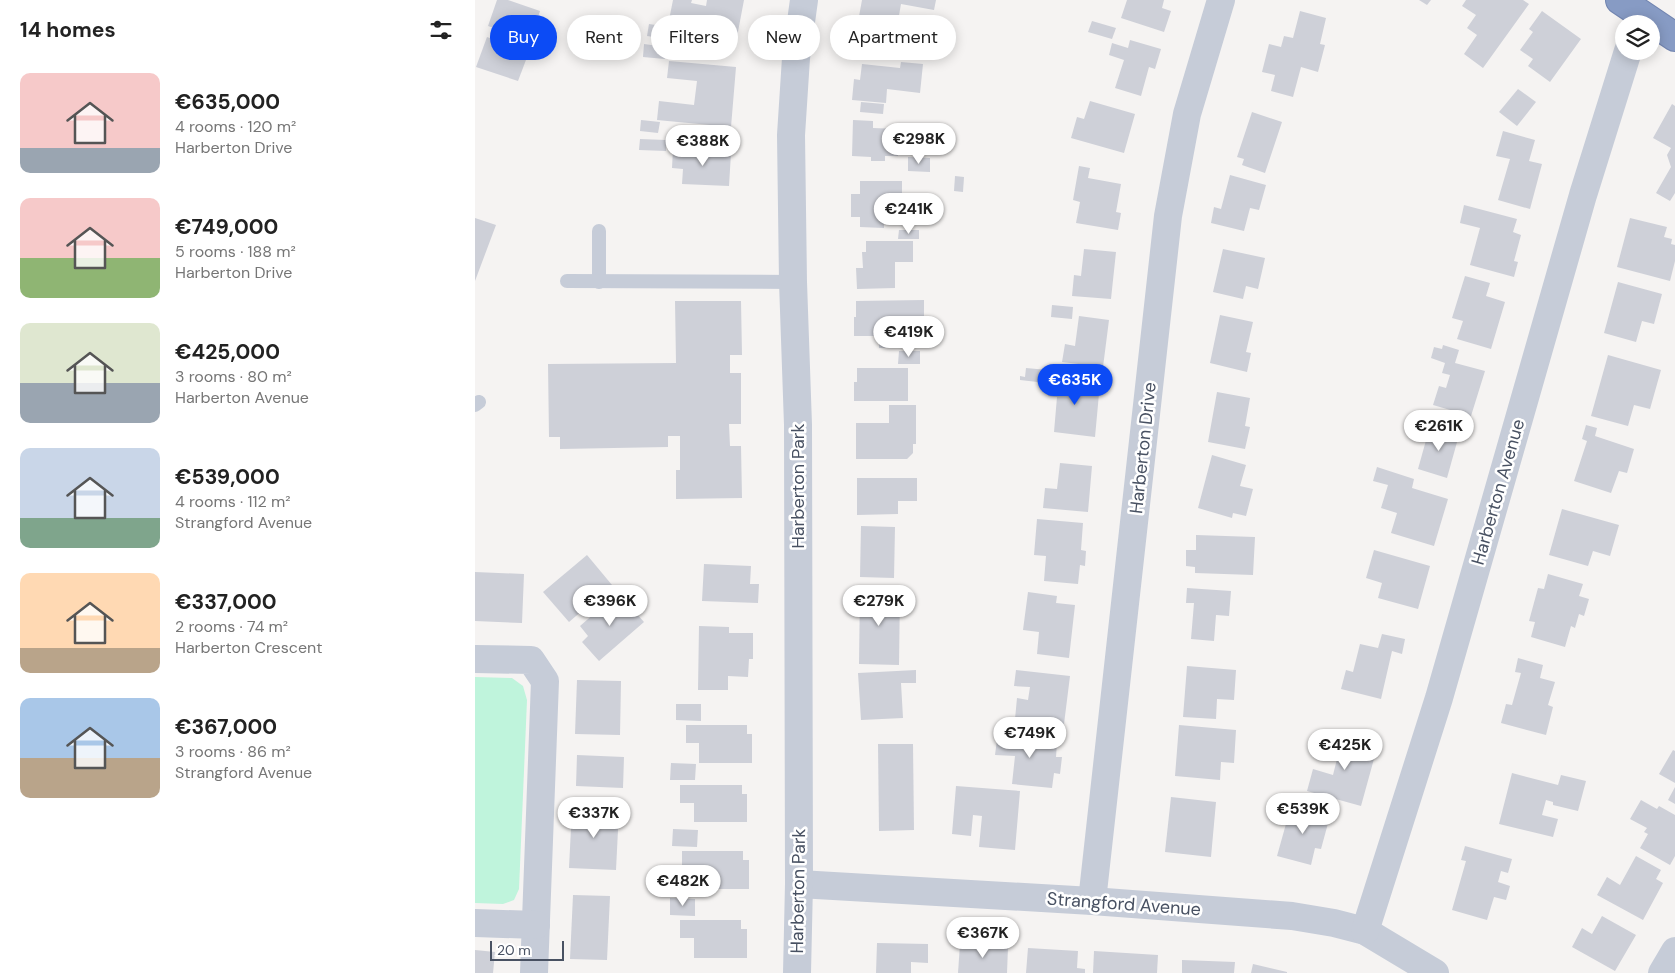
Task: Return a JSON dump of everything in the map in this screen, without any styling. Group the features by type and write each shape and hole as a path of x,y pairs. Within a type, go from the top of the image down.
{"highway":[{"path":"1632,13 1675,37"}],"street":[{"name":"Harberton Park","path":"797,973 799,884 798,425 793,282 791,135 796,58 804,0"},
{"name":"Harberton Drive","path":"1092,901 1168,216 1187,114 1221,0"},
{"name":"Harberton Avenue","path":"1365,931 1439,698 1583,195 1624,60"},
{"path":"475,659 531,660 545,681 534,973"},
{"name":"Strangford Avenue","path":"799,884 1092,901 1292,916 1334,923 1365,931 1435,973"},
{"path":"475,923 536,926"},
{"path":"1662,973 1675,951"}],"lane":[{"path":"599,231 599,282"},
{"path":"567,281 793,282"}],"green space":[{"path":"475,677 512,678 523,686 527,700 519,889 514,900 503,904 475,903"}],"building":[{"path":"497,0 508,0 540,11 539,15 492,15"},
{"path":"673,0 692,0 691,3 706,6 707,0 744,0 738,32 738,15 670,15"},
{"path":"862,0 936,0 934,10 901,4 899,15 859,15"},
{"path":"1127,0 1164,0 1162,8 1171,11 1164,32 1121,18"},
{"path":"1419,0 1431,0 1427,5"},
{"path":"1466,0 1523,0 1529,4 1483,68 1464,54 1477,35 1467,28 1476,15 1462,6"},
{"path":"1300,11 1326,18 1320,44 1325,45 1318,72 1301,67 1293,97 1271,91 1275,75 1262,72 1269,44 1281,47 1284,36 1293,38"},
{"path":"1542,11 1581,39 1550,82 1528,66 1533,59 1520,50 1533,32 1529,29"},
{"path":"1092,21 1116,28 1112,39 1088,32"},
{"path":"649,24 651,24 651,37 647,36"},
{"path":"487,37 490,38 490,60 526,60 518,81 476,67"},
{"path":"1130,40 1161,49 1155,69 1149,67 1141,96 1115,88 1124,60 1109,55 1112,43 1128,48"},
{"path":"644,44 651,45 651,58 643,57"},
{"path":"669,61 736,67 731,127 657,120 659,101 694,105 697,81 667,78"},
{"path":"901,62 923,64 920,93 887,89 886,103 852,100 854,79 860,80 862,64 900,68"},
{"path":"1518,89 1536,102 1517,126 1499,112"},
{"path":"1090,101 1135,114 1124,153 1071,138 1077,117 1084,119"},
{"path":"861,102 884,104 883,114 860,112"},
{"path":"1672,104 1675,106 1675,193 1670,201 1656,193 1671,167 1667,155 1671,148 1653,138"},
{"path":"1252,112 1282,122 1265,173 1242,165 1244,159 1237,157"},
{"path":"641,120 660,122 658,133 640,131"},
{"path":"853,120 873,121 873,128 899,129 898,156 885,156 885,161 871,161 871,157 852,156"},
{"path":"1503,131 1535,140 1529,161 1542,164 1530,209 1498,200 1510,159 1496,156"},
{"path":"640,139 666,140 666,151 639,150"},
{"path":"673,149 731,153 729,186 682,184 683,169 672,168"},
{"path":"908,157 930,158 930,172 908,171"},
{"path":"1079,166 1090,168 1088,178 1121,184 1116,212 1121,213 1118,230 1076,223 1080,202 1073,200"},
{"path":"1230,175 1266,185 1259,210 1250,208 1244,231 1211,223 1214,207 1221,209"},
{"path":"955,176 964,177 963,192 954,191"},
{"path":"860,181 902,181 902,200 887,200 887,216 884,216 884,228 860,227 860,217 851,217 851,194 860,194"},
{"path":"1464,205 1517,219 1513,232 1521,235 1514,261 1518,262 1514,277 1470,265 1480,228 1460,223"},
{"path":"475,218 496,225 475,281"},
{"path":"1630,218 1667,227 1664,237 1672,239 1671,244 1675,245 1675,261 1670,281 1617,267"},
{"path":"899,230 919,230 919,239 898,239"},
{"path":"866,241 913,241 913,262 895,262 895,288 857,289 856,268 863,268 862,252 866,252"},
{"path":"1084,249 1116,252 1111,299 1072,296 1074,275 1081,276"},
{"path":"1223,249 1265,258 1258,289 1246,286 1243,299 1213,292"},
{"path":"1465,276 1490,283 1486,296 1505,302 1491,349 1457,339 1463,321 1452,318"},
{"path":"1618,282 1662,294 1654,324 1642,321 1636,342 1604,333"},
{"path":"924,300 924,321 906,321 906,335 922,335 922,348 879,348 879,336 854,336 856,301"},
{"path":"675,301 741,301 742,355 730,355 730,373 741,373 741,424 729,424 730,446 741,446 742,498 676,499 676,470 680,470 680,436 668,436 668,447 560,449 560,437 549,437 548,364 676,363"},
{"path":"1052,305 1073,307 1072,319 1051,317"},
{"path":"1220,315 1253,322 1246,352 1251,353 1247,372 1210,363"},
{"path":"1079,316 1109,320 1103,367 1062,362 1065,344 1075,346"},
{"path":"1443,345 1459,350 1455,363 1485,371 1471,416 1433,405 1439,386 1446,388 1450,375 1442,373 1445,363 1431,358 1434,347 1442,349"},
{"path":"899,351 920,351 920,364 898,364"},
{"path":"1608,355 1661,370 1650,409 1634,405 1628,426 1591,416"},
{"path":"857,368 908,368 908,401 854,401 854,382 857,382"},
{"path":"1026,368 1048,370 1046,383 1020,380 1020,376 1025,377"},
{"path":"1050,378 1100,383 1095,437 1054,432 1057,397 1048,396"},
{"path":"1217,392 1250,398 1245,426 1250,427 1245,449 1208,442"},
{"path":"889,405 916,405 916,444 913,444 913,453 907,459 856,459 856,423 889,423"},
{"path":"1586,425 1597,428 1595,436 1634,449 1627,473 1619,471 1611,493 1574,481 1587,441 1582,439"},
{"path":"1430,426 1459,435 1447,478 1418,469"},
{"path":"1212,455 1246,465 1240,486 1253,489 1246,516 1233,513 1232,518 1198,508"},
{"path":"1060,463 1092,466 1088,512 1043,508 1045,488 1057,489"},
{"path":"1377,467 1414,479 1412,488 1448,499 1434,546 1391,533 1397,513 1381,508 1388,485 1373,481"},
{"path":"857,478 917,478 917,501 898,501 898,514 857,515"},
{"path":"1562,509 1619,525 1610,556 1593,551 1588,566 1549,555"},
{"path":"1037,519 1083,523 1081,550 1086,551 1085,566 1080,565 1078,584 1044,581 1046,556 1034,555"},
{"path":"861,526 895,527 894,578 860,577"},
{"path":"1196,535 1255,537 1253,575 1195,573 1195,567 1186,566 1186,550 1196,550"},
{"path":"1374,550 1430,566 1418,609 1378,598 1382,583 1366,578"},
{"path":"587,555 612,585 569,622 543,592"},
{"path":"704,564 751,566 750,584 759,584 758,603 702,601"},
{"path":"475,572 524,574 522,623 475,621"},
{"path":"1548,574 1583,584 1579,596 1589,599 1584,616 1579,614 1575,628 1571,626 1565,647 1531,637 1535,622 1529,621 1538,588 1544,589"},
{"path":"1187,588 1231,591 1229,616 1216,615 1214,641 1191,639 1194,603 1186,603"},
{"path":"860,589 900,590 899,665 859,664"},
{"path":"1028,592 1057,596 1056,603 1075,605 1069,658 1037,654 1039,632 1023,630"},
{"path":"618,593 644,622 599,661 582,642 588,636 580,626"},
{"path":"699,626 729,627 729,633 753,633 753,659 749,659 748,677 728,676 728,690 698,690"},
{"path":"1382,634 1405,639 1402,654 1392,651 1381,699 1341,689 1346,670 1353,672 1360,644 1378,648"},
{"path":"1518,658 1543,665 1540,678 1555,682 1548,705 1553,707 1546,735 1501,723 1506,704 1512,705 1521,673 1515,672"},
{"path":"1187,666 1236,670 1234,700 1217,699 1216,719 1183,717"},
{"path":"916,670 916,683 901,683 903,718 861,720 858,673"},
{"path":"1016,670 1070,676 1064,724 1015,719 1017,698 1028,700 1030,687 1014,686"},
{"path":"577,680 621,681 620,735 575,734"},
{"path":"676,704 701,704 701,721 676,720"},
{"path":"686,725 747,725 747,734 752,734 752,763 699,763 699,743 686,743"},
{"path":"1179,725 1236,730 1234,763 1221,762 1220,780 1175,776"},
{"path":"998,732 1045,736 1045,742 1057,743 1056,757 1062,757 1060,774 1054,773 1052,788 1012,784 1015,756 995,755"},
{"path":"1326,734 1377,748 1361,806 1307,791 1313,769 1333,775 1338,755 1322,750"},
{"path":"878,744 913,744 914,830 879,831"},
{"path":"1673,750 1675,751 1675,783 1659,774"},
{"path":"577,755 624,757 623,788 576,786"},
{"path":"671,763 696,764 695,780 670,780"},
{"path":"1512,773 1558,785 1561,775 1586,781 1578,811 1553,805 1553,802 1546,800 1542,815 1558,819 1553,837 1499,824"},
{"path":"680,785 742,785 742,794 747,794 747,822 694,822 694,803 680,803"},
{"path":"956,786 1020,791 1015,850 979,847 982,816 973,815 971,836 952,834"},
{"path":"1675,787 1675,804 1668,800"},
{"path":"1171,797 1216,802 1211,857 1165,852"},
{"path":"1641,800 1657,809 1659,806 1675,815 1675,856 1670,865 1640,848 1648,834 1644,832 1647,828 1630,819"},
{"path":"1291,806 1330,816 1321,849 1315,848 1311,865 1277,856"},
{"path":"572,808 619,810 616,870 569,868"},
{"path":"673,829 698,830 697,847 672,846"},
{"path":"1465,846 1512,859 1508,873 1501,871 1498,882 1510,886 1506,900 1494,897 1487,920 1452,910 1466,861 1461,860"},
{"path":"682,851 743,851 743,860 749,860 749,889 696,889 696,869 682,869"},
{"path":"1636,856 1661,870 1656,879 1663,883 1643,920 1597,895 1607,877 1620,885"},
{"path":"573,895 610,896 607,960 570,959"},
{"path":"670,898 695,899 695,916 670,915"},
{"path":"1602,916 1636,935 1615,971 1572,947 1582,928 1592,934"},
{"path":"680,920 741,920 741,929 747,929 747,958 694,958 694,938 680,938"},
{"path":"877,943 928,944 928,963 911,962 911,973 876,973"},
{"path":"960,944 1008,947 1007,973 958,973"},
{"path":"1028,948 1078,951 1077,968 1085,969 1085,973 1026,973"},
{"path":"475,950 495,952 493,973 475,973"},
{"path":"1094,951 1158,955 1157,973 1093,973"},
{"path":"1182,960 1235,962 1234,973 1182,973"},
{"path":"1253,964 1287,972 1287,973 1251,973"}]}
